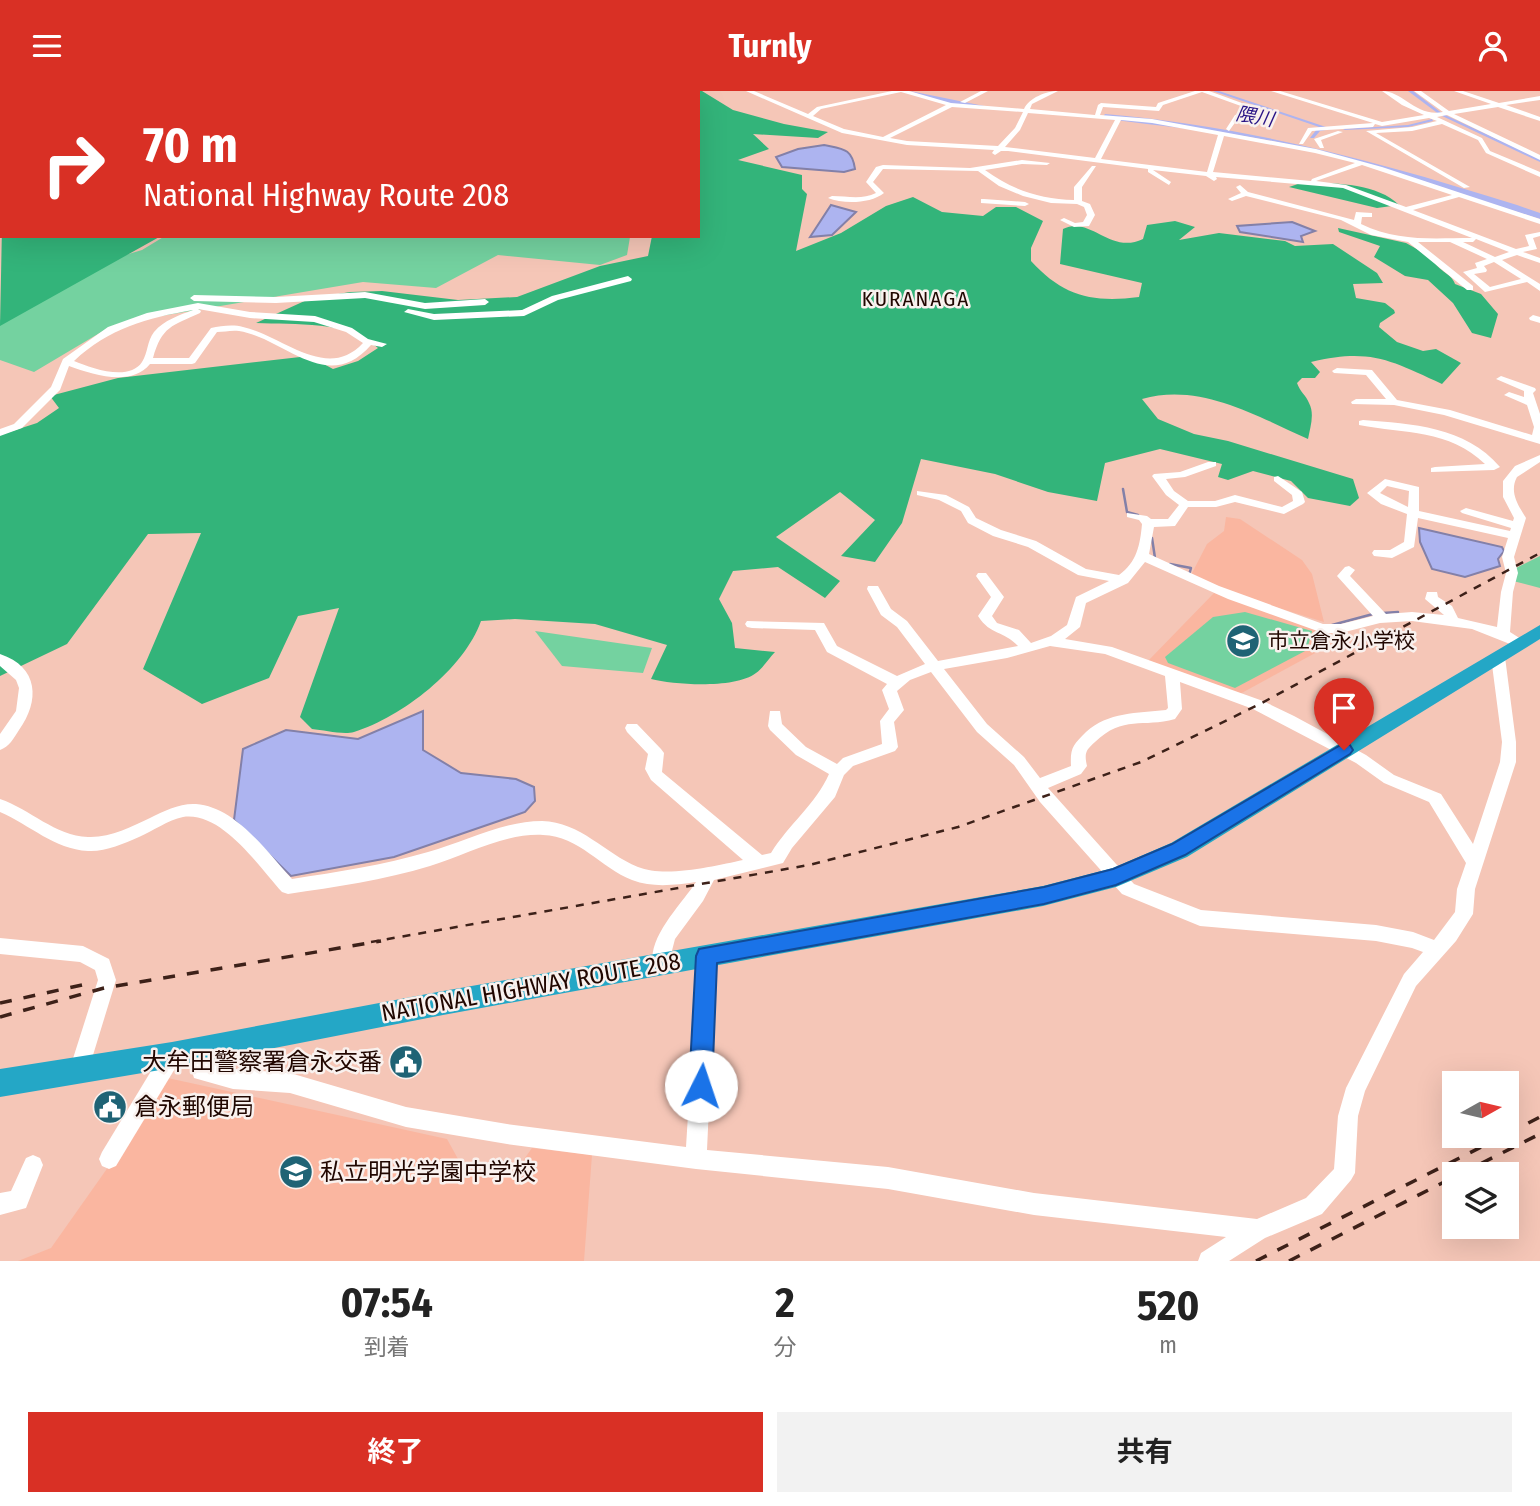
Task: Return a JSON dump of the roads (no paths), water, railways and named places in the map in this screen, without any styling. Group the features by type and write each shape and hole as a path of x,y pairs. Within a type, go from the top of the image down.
{"highway":[{"name":"NATIONAL HIGHWAY ROUTE 208","path":"0,1083 172,1055 1044,896 1116,877 1179,850 1498,657 1525,636"}],"street":[{"path":"749,91 845,132 883,139 999,149 1163,171 1160,169"},
{"path":"809,117 819,109 902,91 951,105 1154,117 1319,149 1489,194"},
{"path":"923,91 962,102 1118,120 1152,121 1303,140 1317,139 1332,132 1412,129 1442,122"},
{"path":"962,102 985,91"},
{"path":"980,169 1018,129 1036,98 1052,91"},
{"path":"1098,114 1101,105 1159,109 1160,104 1203,91 1258,110 1237,116 1226,131 1209,175"},
{"path":"1274,91 1382,124"},
{"path":"1385,91 1404,104 1480,139 1488,152 1540,175"},
{"path":"1418,91 1449,114 1540,158"},
{"path":"1457,91 1540,119"},
{"path":"1303,140 1307,131 1316,127 1382,124 1540,98"},
{"path":"883,139 951,105"},
{"path":"1078,202 1078,187 1118,120"},
{"path":"1369,131 1466,187"},
{"path":"1317,139 1319,149"},
{"path":"1303,140 1319,149 1540,222"},
{"path":"1520,148 1540,146"},
{"path":"964,147 993,156"},
{"path":"832,198 870,199 877,196 880,193 870,182 878,168 883,167 980,169 1034,162 1094,163 1209,175 1312,181 1354,188 1540,261"},
{"path":"1312,181 1365,163"},
{"path":"1321,182 1365,163"},
{"path":"980,169 1021,194 1044,201 1078,202 1087,206 1091,215 1086,224 1074,225 1064,220"},
{"path":"1150,171 1168,183"},
{"path":"1209,175 1211,179 1243,188 1245,194"},
{"path":"984,201 1025,206 1021,194"},
{"path":"1232,199 1245,194 1304,207 1309,212 1344,219 1374,233 1410,241 1449,239 1487,242"},
{"path":"1408,209 1460,195"},
{"path":"1499,197 1540,213"},
{"path":"1357,226 1359,214 1369,215"},
{"path":"1526,280 1488,290 1467,272 1483,270 1478,265 1537,247 1528,237 1540,234"},
{"path":"1449,239 1509,266 1540,288"},
{"path":"1410,241 1470,288"},
{"path":"365,295 400,310 425,316 524,313 555,298 628,279"},
{"path":"159,313 174,300 196,298 276,300 365,295 425,306 485,302"},
{"path":"0,433 18,426 57,388 66,361 111,329 159,313 188,307 208,307 250,315 327,321 369,342 382,344"},
{"path":"66,361 83,369 111,374 132,373 147,361 152,342 158,333 174,322 208,307"},
{"path":"147,361 192,361 214,330 228,328 251,332 332,364 356,359 369,342"},
{"path":"1337,371 1369,372 1394,402"},
{"path":"1356,402 1394,402 1446,412 1538,440 1539,427 1529,387 1501,379"},
{"path":"1509,395 1531,403"},
{"path":"1363,423 1438,431 1482,452 1494,467"},
{"path":"1525,636 1508,579 1512,573 1508,557 1520,518 1508,498 1506,487 1508,479 1515,472 1540,458"},
{"path":"1212,464 1181,475 1157,474 1170,493 1185,504 1216,504 1235,498 1284,512 1298,502 1297,494 1278,479"},
{"path":"1435,470 1494,467 1515,472"},
{"path":"920,493 942,497 965,509 972,520 1032,544 1082,572 1124,580"},
{"path":"1131,515 1143,518 1148,523 1171,523 1185,504"},
{"path":"1466,511 1517,531"},
{"path":"1378,553 1392,554 1410,544 1415,512 1517,531"},
{"path":"1052,642 1073,627 1079,602 1124,580 1144,557 1148,523"},
{"path":"1144,557 1214,591 1327,629 1364,625 1382,618 1478,625 1525,636"},
{"path":"1349,570 1343,576 1382,618"},
{"path":"982,576 998,597 985,616 992,626 1014,633 1027,647"},
{"path":"873,589 886,612 902,624 982,728 1019,761 1037,786 1128,889 1151,895 1200,918 1377,933 1413,940 1437,950"},
{"path":"1432,595 1431,599 1447,609 1454,622"},
{"path":"752,624 819,626 832,649 896,682"},
{"path":"0,805 13,810 47,833 87,844 107,842 186,810 204,813 230,826 288,887 390,870 500,835 541,828 583,840 636,874 655,878 708,873 777,858 786,843 829,793 838,772 848,762 892,744 887,721 897,710 889,691 896,682 937,667 1052,642 1107,650 1172,676 1258,705 1344,750 1389,779 1434,798 1475,862"},
{"path":"1209,1261 1257,1230 1314,1206 1344,1173 1348,1116 1356,1088 1410,980 1464,914 1466,888 1508,762 1509,742 1498,657"},
{"path":"0,659 16,668 20,674 26,704 23,716 0,744"},
{"path":"1037,786 1076,770 1079,766 1077,755 1080,747 1109,722 1170,715 1175,709 1172,676"},
{"path":"775,715 775,726 801,751 838,772"},
{"path":"632,728 656,753 653,769 656,776 759,863"},
{"path":"661,964 663,942 678,916 703,890 708,873"},
{"path":"0,946 83,954 103,965 107,980 79,1071"},
{"path":"696,1159 707,956"},
{"path":"196,1050 201,1071 218,1076 290,1083 406,1117 696,1159 888,1178 1034,1204 1257,1230"},
{"path":"109,1159 172,1055"},
{"path":"0,1204 18,1201 33,1165"}],"water":[{"path":"824,145 849,153 855,169 844,172 782,167 776,157 798,149"},
{"path":"831,205 856,212 832,235 810,237"},
{"path":"1292,222 1315,231 1301,236 1303,242 1240,232 1237,226"},
{"path":"1419,528 1502,547 1504,551 1498,559 1500,566 1465,577 1432,569 1420,542"},
{"path":"423,711 423,750 461,773 516,779 534,787 535,801 525,812 394,857 291,876 234,820 243,749 286,730 358,739"}],"waterway":[{"name":"隈川","path":"914,91 943,101 980,106"},
{"path":"1215,91 1325,128"},
{"path":"1410,91 1441,114"},
{"path":"1443,115 1540,161"},
{"name":"隈川","path":"1105,116 1230,131 1312,148 1393,169 1540,216"},
{"path":"1345,129 1408,126 1432,120"},
{"path":"1312,137 1319,130 1330,129"},
{"path":"1123,489 1127,512 1138,515"},
{"path":"1152,538 1155,558"},
{"path":"1170,564 1191,568 1189,575"},
{"path":"1383,613 1398,612"},
{"path":"1332,625 1373,614"}],"railway":[{"path":"371,942 809,865 958,827 1141,762 1258,705 1540,553"},
{"path":"0,1017 104,988 381,941"},
{"path":"0,1003 82,985"},
{"path":"1519,1128 1540,1117"},
{"path":"1484,1162 1540,1134"},
{"path":"1256,1261 1479,1148"},
{"path":"1289,1261 1442,1183"}],"place":[{"name":"市立倉永小学校","path":"1243,641"},
{"name":"大牟田警察署倉永交番","path":"406,1062"},
{"name":"倉永郵便局","path":"110,1107"},
{"name":"私立明光学園中学校","path":"296,1172"}],"district":[{"name":"KURANAGA","path":"916,299"}]}
